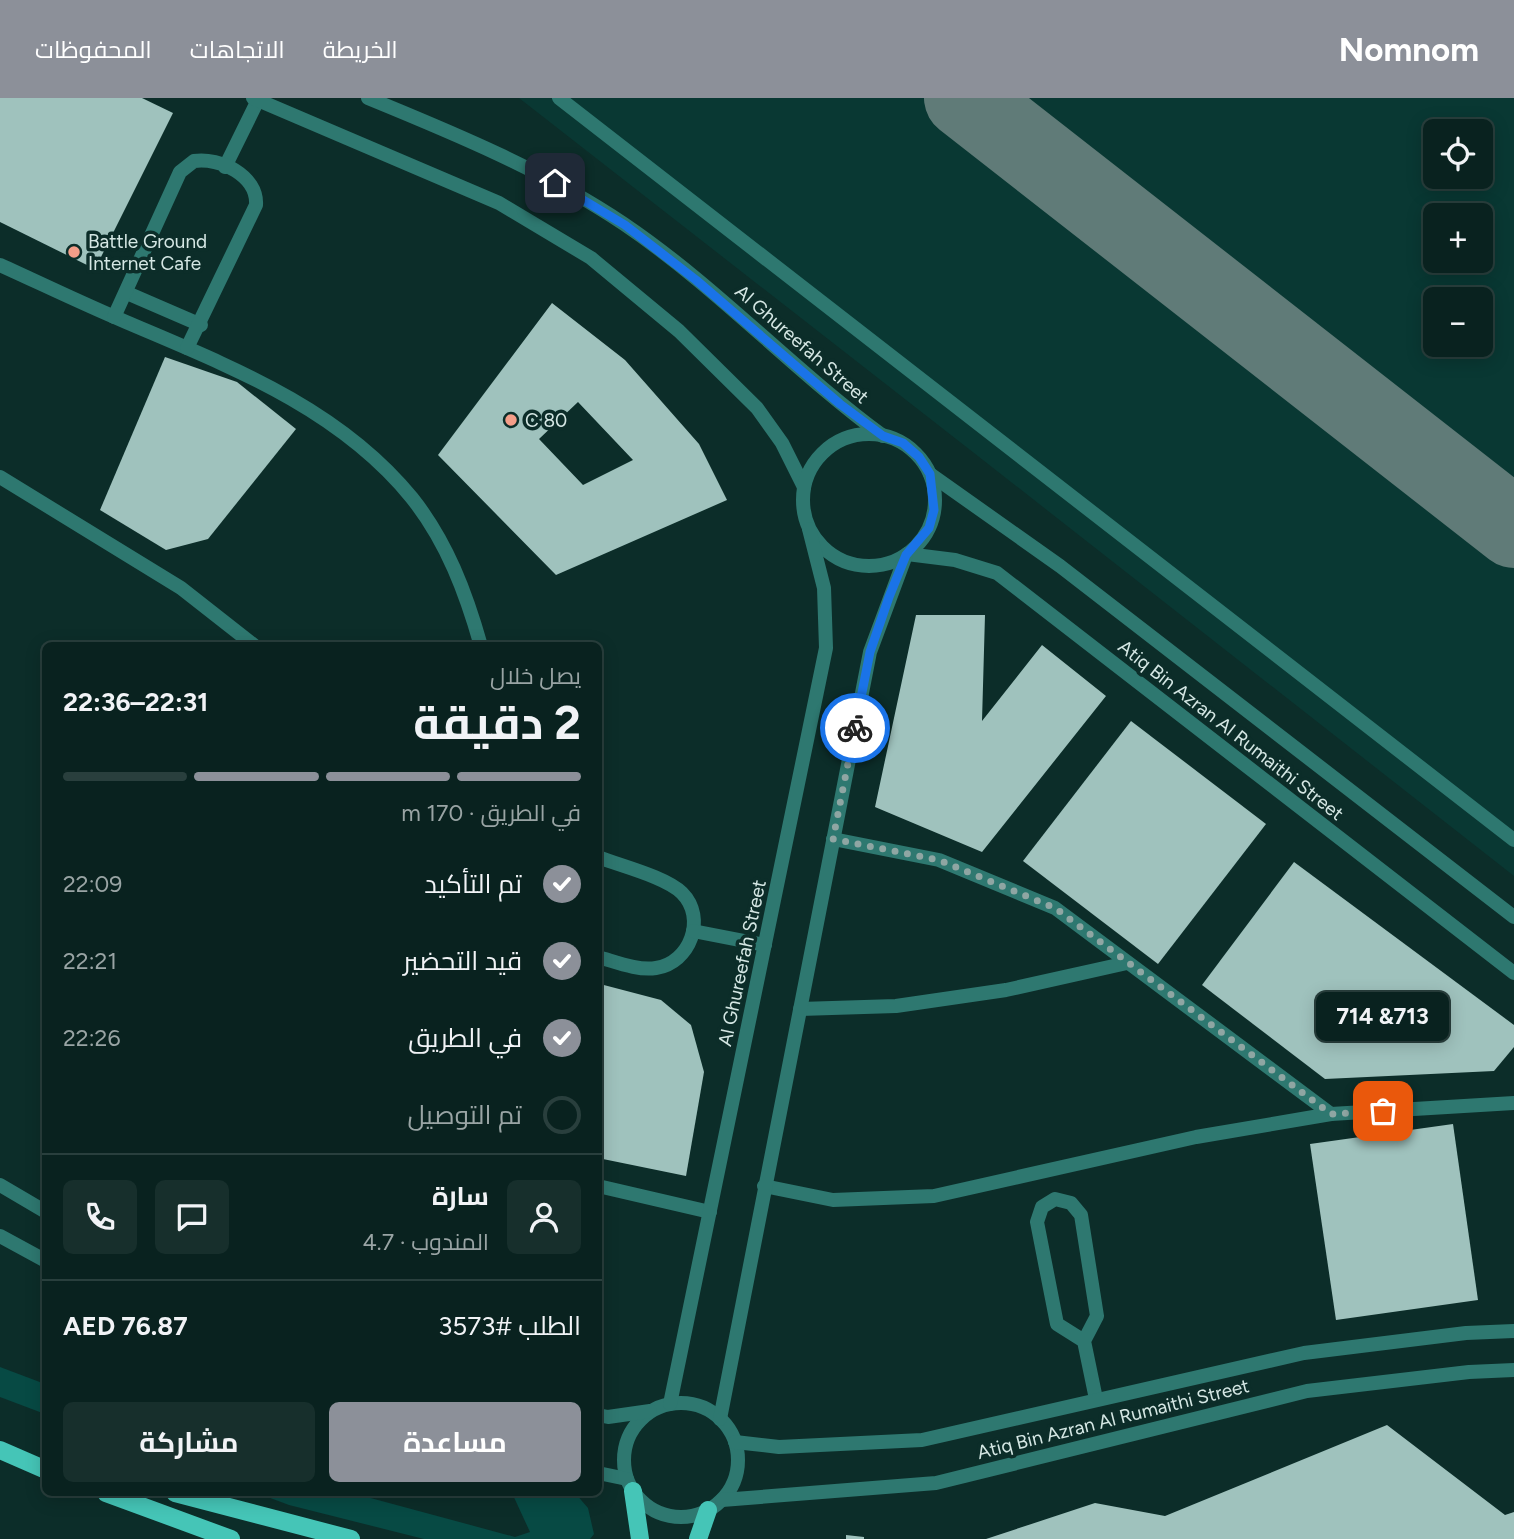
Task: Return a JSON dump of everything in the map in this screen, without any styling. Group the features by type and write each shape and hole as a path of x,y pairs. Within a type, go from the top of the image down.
{"main road":[{"path":"0,1450 42,1468"},
{"path":"630,1485 640,1539"},
{"path":"114,1496 231,1539"},
{"path":"186,1496 351,1539"},
{"path":"698,1539 715,1505"}],"street":[{"name":"Al Ghureefah Street","path":"368,98 531,169 625,225 714,294 840,404 883,436"},
{"path":"559,98 1514,840"},
{"path":"225,167 256,99 499,203 591,258 679,331 757,408 782,443 804,487"},
{"path":"114,317 180,172 194,161 203,159 225,167 250,181 255,188 257,205 201,325 187,348"},
{"path":"0,265 253,377 315,412 348,436 397,480 427,519 465,592 480,642"},
{"path":"127,293 201,325"},
{"path":"720,1419 870,652 907,555 929,528 934,510 930,474 919,457 903,443 883,436 862,435 842,440 818,459 804,487 803,509 809,529 822,547 841,560 863,566 885,564 907,555"},
{"name":"Atiq Bin Azran Al Rumaithi Street","path":"930,474 1060,566 1514,917"},
{"path":"0,477 181,588 250,642"},
{"name":"Al Ghureefah Street","path":"670,1404 826,648 824,588 809,529"},
{"name":"Atiq Bin Azran Al Rumaithi Street","path":"907,555 956,560 997,573 1514,973"},
{"path":"833,839 939,860 1055,908 1331,1114"},
{"path":"602,859 681,892 692,910 693,931 689,945 681,956 656,968 642,968 602,958"},
{"path":"693,931 765,945"},
{"path":"800,1009 896,1006 979,994 1127,963"},
{"path":"764,1186 833,1200 934,1196 1196,1137 1331,1114 1514,1103"},
{"path":"0,1185 42,1210"},
{"path":"602,1187 710,1212"},
{"path":"1084,1341 1057,1324 1037,1222 1041,1207 1055,1199 1071,1203 1081,1215 1097,1316 1084,1341 1096,1399"},
{"path":"0,1236 42,1259"},
{"name":"Atiq Bin Azran Al Rumaithi Street","path":"735,1442 779,1447 922,1440 1304,1353 1466,1333 1514,1331"},
{"name":"Atiq Bin Azran Al Rumaithi Street","path":"715,1505 936,1483 1307,1391 1469,1372 1514,1370"},
{"path":"602,1416 651,1411 670,1404 687,1403 705,1408 720,1419 735,1442 736,1473 715,1505 684,1516 659,1513 630,1485 602,1474"},
{"path":"630,1485 623,1460 627,1441 637,1424 651,1411"}],"shaded area":[{"path":"519,98 1514,98 1514,876 983,460"},
{"path":"0,1367 42,1383 42,1413 0,1397"},
{"path":"265,1496 363,1496 515,1537 530,1532 513,1496 578,1496 588,1508 594,1534 590,1539 424,1539 289,1505"}],"building":[{"path":"0,98 142,98 173,113 95,269 0,222"},
{"name":"C 80","path":"552,303 625,360 699,444 727,500 556,575 438,455","holes":["578,402 633,460 583,485 539,439"]},
{"path":"165,357 237,382 296,429 208,539 166,550 100,510"},
{"path":"916,615 985,615 982,721 1042,645 1106,696 982,852 875,807"},
{"path":"1131,721 1266,824 1158,964 1023,861"},
{"path":"1294,862 1514,1025 1514,1047 1494,1071 1325,1079 1202,985"},
{"path":"602,985 661,1000 691,1025 704,1072 686,1176 602,1159"},
{"path":"1453,1124 1478,1300 1336,1320 1310,1144"},
{"path":"1387,1425 1505,1515 1514,1512 1514,1539 986,1539 1095,1503 1165,1516"},
{"path":"846,1535 864,1537 864,1539 846,1539"}],"taxiway":[{"path":"964,98 1514,528"}],"way so far":[{"path":"855,728 833,839 939,860 1055,908 1331,1114 1383,1111"}],"place":[{"name":"Battle Ground Internet Cafe","path":"74,252"},
{"name":"C 80","path":"511,420"},
{"name":"713& 714","path":"1383,1111"}],"route":[{"path":"555,183 625,225 696,280 840,404 883,436 903,443 919,457 930,474 934,510 929,528 919,543 906,555 889,597 870,652 855,728"}]}
